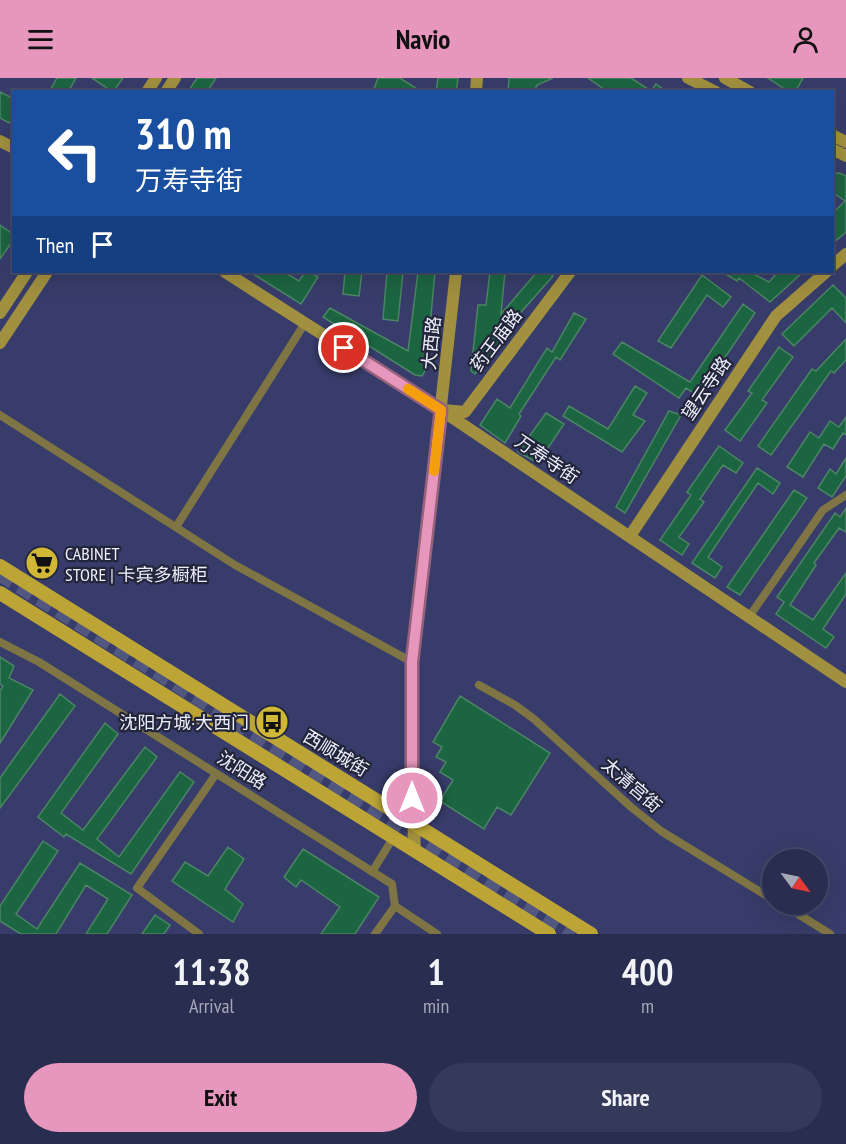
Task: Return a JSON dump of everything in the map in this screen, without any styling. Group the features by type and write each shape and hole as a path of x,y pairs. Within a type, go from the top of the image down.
{"main road":[{"name":"西顺城街","path":"0,566 413,821 591,934"},
{"path":"0,593 549,934"}],"street":[{"path":"725,78 746,90"},
{"path":"696,83 712,90"},
{"path":"834,264 846,254"},
{"path":"0,313 26,273"},
{"path":"0,343 46,273"},
{"name":"万寿寺街","path":"227,273 441,410 846,682"},
{"name":"大西路","path":"415,849 412,662 456,273"},
{"name":"药王庙路","path":"441,410 465,412 569,273"},
{"name":"望云寺路","path":"630,536 776,316 825,273"},
{"path":"176,527 305,323"},
{"path":"0,415 235,566 412,662"},
{"path":"749,617 823,510 846,495"},
{"name":"沈阳路","path":"0,642 39,662 392,884 395,906"},
{"name":"太清宫街","path":"479,685 515,705 534,719 631,807 661,831 762,893"},
{"path":"199,934 186,930 137,888 216,774"},
{"path":"372,872 393,838"},
{"path":"375,934 395,906 437,934"},
{"path":"800,915 830,934"}],"building":[{"path":"57,78 76,78 69,90 50,90"},
{"path":"92,78 123,78 114,90 110,90"},
{"path":"197,78 216,78 208,90 189,90"},
{"path":"378,78 400,78 419,90 376,90 374,89"},
{"path":"438,78 458,78 456,90 436,90"},
{"path":"509,78 553,78 537,85 535,90 508,90"},
{"path":"588,78 631,78 649,90 605,90"},
{"path":"768,78 803,78 796,90 786,90"},
{"path":"656,84 664,90 652,90"},
{"path":"0,92 12,98 12,118 9,123 0,118"},
{"path":"834,174 846,176 846,232 834,242 834,212 845,201 834,193"},
{"path":"0,225 12,234 12,242 0,259"},
{"path":"252,273 286,273 299,281 304,273 314,273 318,277 301,304"},
{"path":"345,273 362,273 359,296 343,294"},
{"path":"387,273 403,273 398,321 383,319"},
{"path":"418,273 435,273 426,369 422,376 415,375 323,317 330,308 408,351"},
{"path":"490,273 505,273 501,314 536,273 549,273 553,276 514,320 517,323 475,374 471,371 478,305 486,305"},
{"path":"724,273 752,273 769,282 777,273 802,273 770,302 739,278 737,281"},
{"path":"702,275 731,297 723,307 707,295 671,348 658,341"},
{"path":"833,285 846,298 846,323 832,308 794,346 782,334"},
{"path":"743,304 755,313 699,396 686,388 679,398 613,354 622,342 690,382"},
{"path":"574,313 586,319 560,360 556,357 519,414 521,416 505,443 480,425 497,399 510,408 547,348 552,352"},
{"path":"846,339 846,360 834,373 831,371 771,455 758,446 812,369 816,371"},
{"path":"779,347 793,357 762,400 767,403 740,441 725,430 752,393 748,391"},
{"path":"635,386 647,393 633,415 645,421 622,452 563,416 569,406 608,429"},
{"path":"669,411 681,415 625,513 616,507"},
{"path":"546,413 564,424 538,463 518,452"},
{"path":"846,417 846,435 843,433 833,449 824,444 803,477 787,467 810,432 819,438 830,421 839,427"},
{"path":"719,446 743,463 736,473 723,465 700,499 704,502 679,537 689,544 682,555 660,540 691,495 687,492"},
{"path":"846,458 846,476 832,497 818,488 830,469 836,474"},
{"path":"757,468 780,483 773,494 758,483 708,557 722,567 715,578 692,563"},
{"path":"794,490 807,498 740,595 727,587"},
{"path":"846,508 846,532 839,528 814,563 816,565 790,605 813,620 846,573 846,594 823,629 834,637 826,648 776,614 784,602 777,597 835,513 840,517"},
{"path":"0,657 14,666 9,678 33,690 0,743 0,691 3,686 0,684"},
{"path":"60,694 75,706 0,808 0,778"},
{"path":"460,696 550,753 511,815 497,807 484,829 440,801 453,780 440,772 446,762 436,757 442,747 433,742"},
{"path":"105,723 118,734 61,813 83,830 145,747 157,757 97,839 119,857 180,772 194,782 131,874 66,834 64,837 38,817"},
{"path":"43,841 58,851 16,914 37,929 80,863 132,895 107,934 86,934 108,899 86,885 56,934 21,934 0,921 0,906"},
{"path":"228,847 244,859 225,889 243,904 233,922 172,881 185,862 208,876"},
{"path":"303,849 379,897 355,934 321,934 340,907 301,880 296,887 284,877"},
{"path":"155,915 170,925 164,934 142,934"}],"tunnel":[{"path":"0,574 574,934"}],"slow traffic":[{"path":"408,389 441,410 434,471"}],"place":[{"name":"CABINET STORE | 卡宾多橱柜","path":"42,563"},
{"name":"沈阳方城·大西门","path":"272,722"}],"route":[{"path":"344,348 441,410 412,662 412,798"}]}
